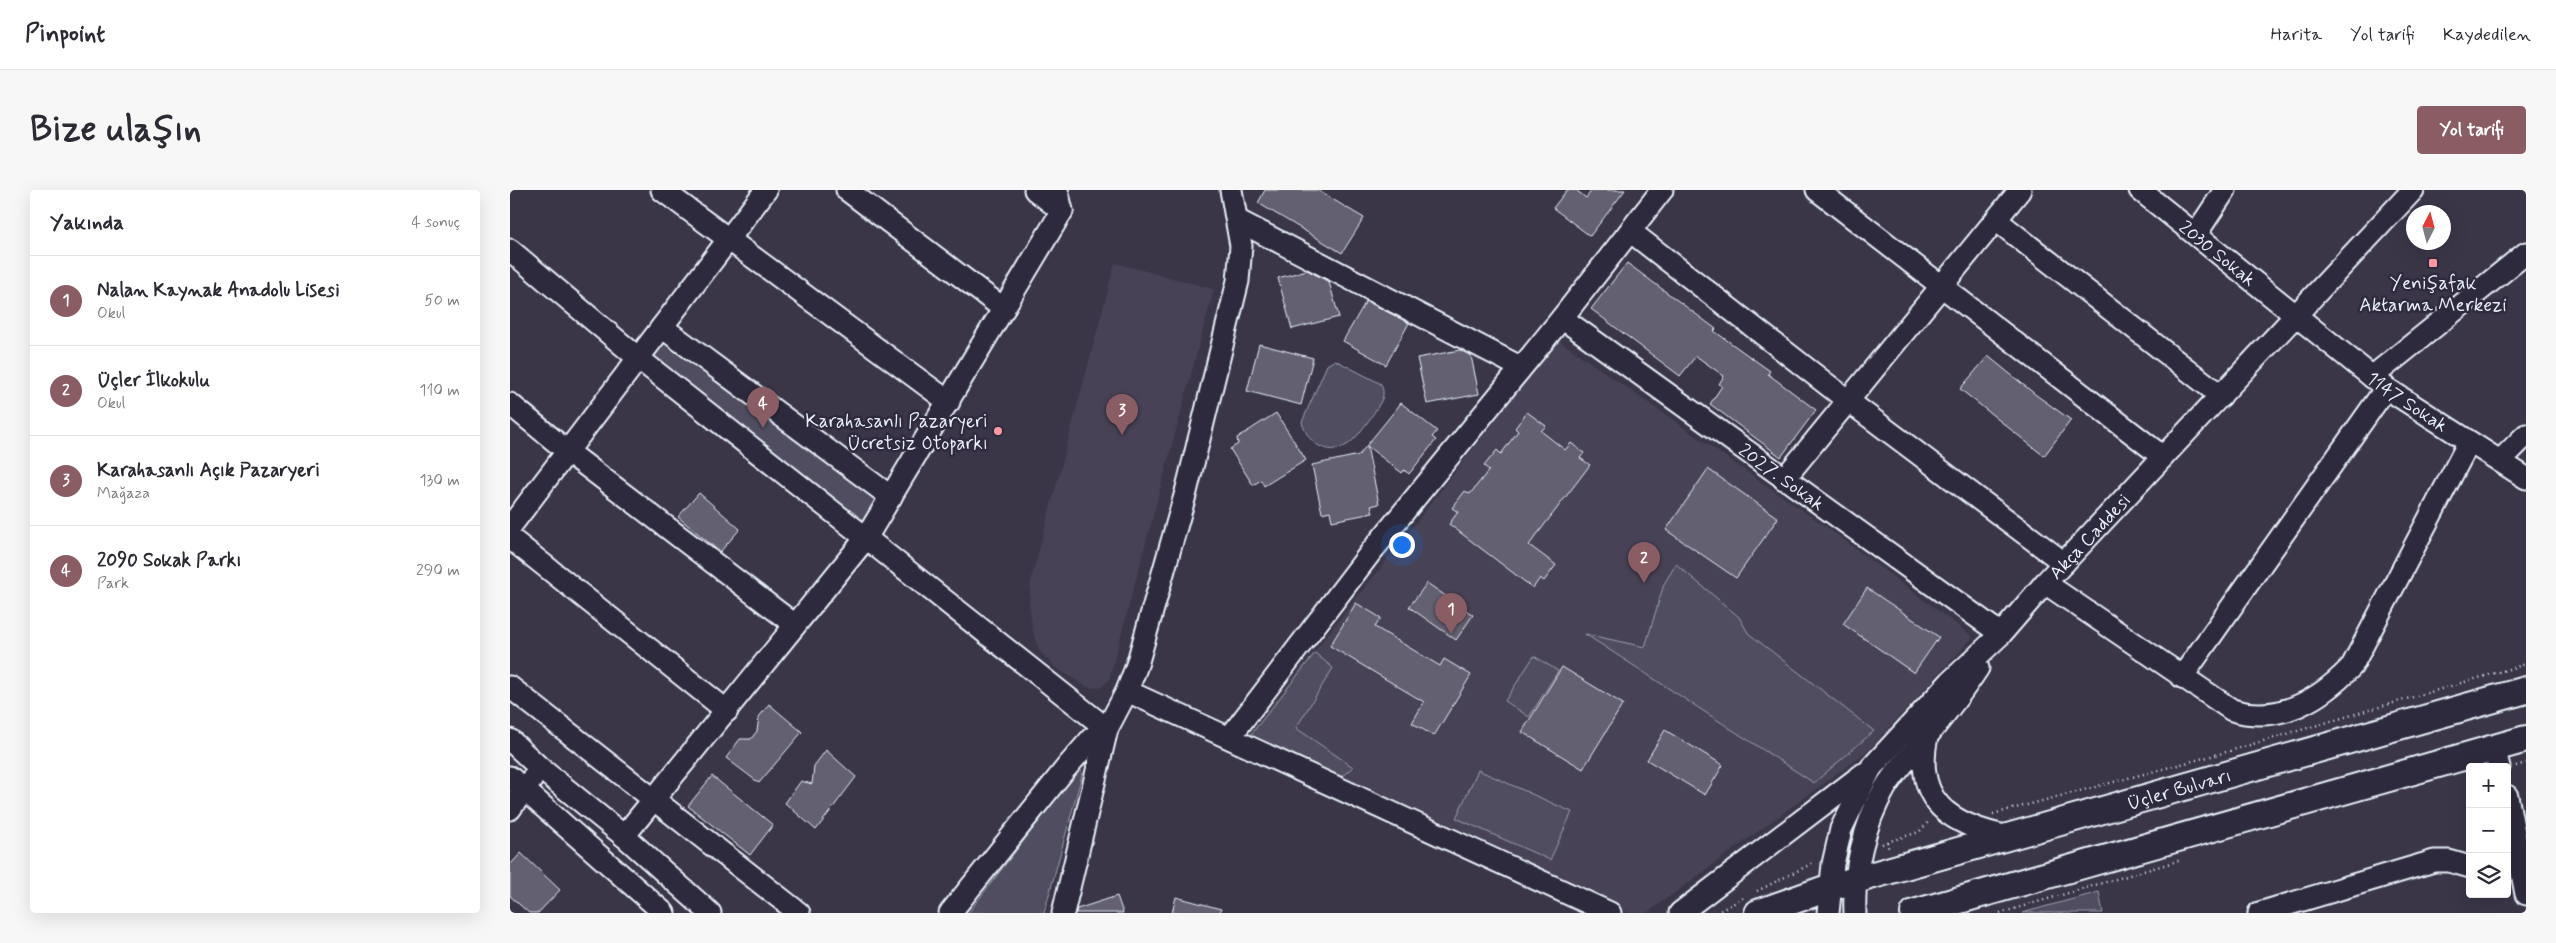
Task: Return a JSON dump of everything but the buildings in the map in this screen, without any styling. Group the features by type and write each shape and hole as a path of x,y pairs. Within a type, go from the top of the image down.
{"main road":[{"name":"Üçler Bulvarı","path":"1758,913 1831,887 2526,690"},
{"path":"1914,913 2497,757 2526,739"}],"street":[{"path":"662,190 949,402"},
{"path":"510,527 766,190"},
{"path":"847,190 1004,309"},
{"path":"1034,190 1062,211"},
{"path":"624,836 866,538 1062,211 1057,190"},
{"path":"1063,913 1108,729 1127,691 1186,492 1238,281 1240,246 1231,190"},
{"path":"1230,737 1371,552 1520,367 1562,318 1662,190"},
{"path":"1817,190 2163,457"},
{"path":"1784,479 1846,400 2020,190"},
{"name":"2030 Sokak","path":"2140,190 2295,317"},
{"path":"2196,234 2225,190"},
{"name":"Akça Caddesi","path":"1828,913 1833,864 1841,829 1871,768 1950,682 2001,634 2045,583 2412,190"},
{"path":"1237,220 1520,367"},
{"path":"1996,220 2221,396"},
{"path":"1630,231 1846,400 2064,563"},
{"path":"510,250 638,358 1108,729"},
{"path":"2182,677 2379,383 2526,253"},
{"name":"1147 Sokak","path":"2295,317 2379,383 2526,478"},
{"name":"2027. Sokak","path":"1562,318 2001,634"},
{"path":"662,326 891,497"},
{"path":"510,404 567,451 795,625"},
{"path":"2500,461 2526,435"},
{"path":"2045,583 2232,710 2256,715 2288,711 2318,696 2336,683 2352,666 2469,442"},
{"path":"510,538 727,711"},
{"path":"1855,913 1857,880 1867,832 1877,803 1897,770 1928,736 2001,634"},
{"path":"510,687 800,913"},
{"path":"1127,691 1610,913"},
{"path":"950,913 1066,768 1092,738 1108,729"},
{"path":"1928,736 1923,755 1925,780 1933,800 1959,822 1973,828 2011,837"},
{"path":"510,740 540,768 624,836 710,913"},
{"path":"510,810 517,784 540,768"},
{"path":"1680,913 1871,768"},
{"path":"517,784 664,913"},
{"path":"2509,808 2526,894"},
{"path":"2259,913 2434,861 2449,861 2466,866"},
{"path":"2511,890 2526,899"},
{"path":"1961,913 1988,892"}],"path":[{"path":"1986,814 1996,814 2219,754 2526,664"},
{"path":"1887,842 1919,832 1939,807"},
{"path":"1716,913 1816,862 1818,855"}],"shaded area":[{"path":"1115,263 1214,289 1109,680 1101,687 1093,688 1085,686 1056,668 1040,652 1033,632 1029,603 1031,580"},
{"path":"667,339 876,494 874,507 870,514 859,520 653,357"},
{"path":"1557,339 1832,531 1973,637 1868,751 1647,913 1629,913 1245,739 1411,529"},
{"path":"1335,360 1381,384 1383,395 1377,408 1352,441 1337,449 1329,449 1315,443 1310,438 1302,422 1327,365"},
{"path":"1676,564 1739,617 1748,633 1874,731 1814,783 1585,634 1645,647 1664,584"},
{"path":"1315,653 1333,668 1296,728 1353,767 1339,779 1249,737"},
{"path":"1534,656 1558,671 1529,717 1505,701"},
{"path":"1081,770 1082,775 1044,913 968,913 1076,773"},
{"path":"1478,770 1572,812 1550,860 1456,818"},
{"path":"2099,892 2103,913 2022,913"}],"place":[{"name":"Yenişafak Aktarma Merkezi","path":"2433,263"},
{"name":"2090 Sokak Parkı","path":"763,428"},
{"name":"Karahasanlı Pazaryeri Ücretsiz Otoparkı","path":"998,431"},
{"name":"Karahasanlı Açık Pazaryeri","path":"1122,435"},
{"name":"Üçler İlkokulu","path":"1644,583"},
{"name":"Nalan Kaynak Anadolu Lisesi","path":"1451,634"}]}
